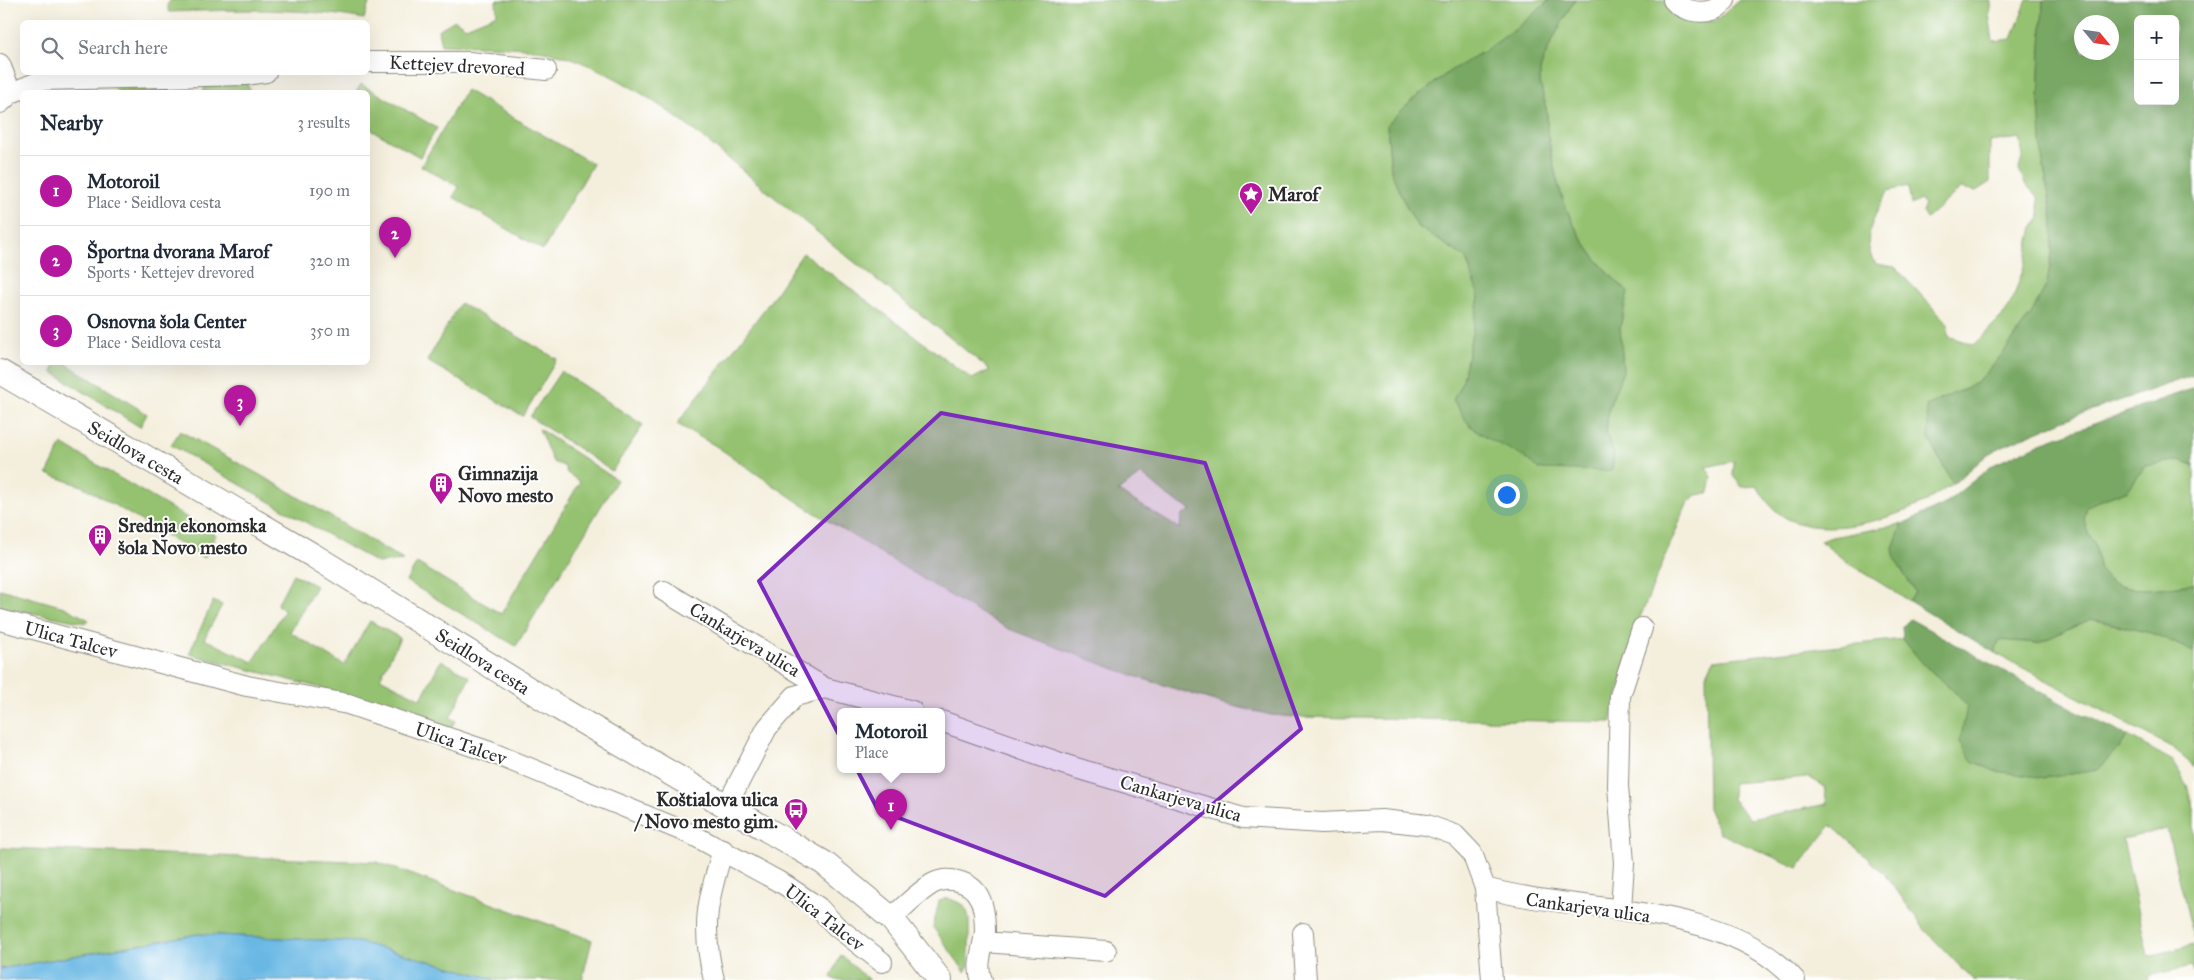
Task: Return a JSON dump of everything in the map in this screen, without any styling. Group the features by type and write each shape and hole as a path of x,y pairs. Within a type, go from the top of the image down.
{"street":[{"path":"1673,0 1687,10 1701,12 1716,10 1725,0"},
{"name":"Kettejev drevored","path":"370,62 470,62 546,70"},
{"path":"0,64 6,98 20,91"},
{"path":"22,90 43,80 182,75"},
{"name":"Seidlova cesta","path":"0,372 282,537 559,708 824,863 891,918 940,980"},
{"name":"Cankarjeva ulica","path":"664,591 825,688 901,708"},
{"name":"Ulica Talcev","path":"0,620 247,686 348,704 490,752 693,835 723,850 785,884 818,908 836,926 882,962"},
{"path":"1621,909 1624,863 1618,786 1620,696 1642,628"},
{"name":"Cankarjeva ulica","path":"727,805 767,728 795,696 825,688"},
{"name":"Cankarjeva ulica","path":"945,723 1066,765 1243,818 1322,823 1382,820 1427,825 1455,835 1472,853 1485,888 1492,980"},
{"path":"714,980 707,950 706,927 710,890 723,850"},
{"path":"891,918 933,884 946,879 960,881 972,888 979,897 984,913 984,942 980,967 982,980"},
{"name":"Cankarjeva ulica","path":"1485,888 1513,896 1621,909 1691,923 1720,932 1765,954 1795,980"},
{"path":"1303,933 1306,980"},
{"path":"984,942 1106,951"}],"highlighted area":[{"path":"941,413 1205,463 1301,729 1105,896 878,810 759,581"}],"green space":[{"path":"171,0 370,0 364,19 291,11 169,12 167,5"},
{"path":"496,0 1550,0 1516,29 1450,71 1410,102 1387,126 1391,171 1401,196 1417,226 1466,258 1479,297 1463,380 1454,400 1470,426 1529,459 1538,469 1614,456 1606,431 1609,407 1623,371 1620,327 1628,292 1610,275 1582,240 1564,202 1552,159 1547,131 1547,111 1540,82 1541,67 1547,52 1575,0 1666,0 1701,21 1716,21 1739,0 1991,0 1989,14 1993,41 2012,39 2027,0 2043,0 2039,100 2042,156 2053,220 2052,253 2047,284 2031,314 2005,351 1976,384 1952,394 1929,439 1953,484 1921,504 1873,521 1837,527 1819,527 1788,519 1778,513 1757,486 1742,487 1733,476 1734,461 1706,467 1712,477 1709,493 1696,495 1687,504 1634,632 1611,722 1294,717 1271,715 1221,703 1128,674 1009,629 969,607 804,506 716,446 677,424 769,303 803,253 972,379 990,370 824,238 694,130 637,91 607,74 576,60 543,51 509,47 441,45 438,30 455,20 466,27 497,14","holes":["2020,138 2023,155 2019,169 2025,184 2038,197 2040,218 2033,227 2025,264 2013,299 2005,313 1974,345 1948,336 1948,324 1895,267 1876,264 1869,246 1871,227 1888,191 1908,186 1911,205 1920,200 1925,203 1922,212 1926,219 1961,188 1976,191 1990,182 1990,142","1142,474 1169,497 1191,510 1181,516 1180,529 1118,491"]},
{"path":"1550,0 1575,0 1550,45 1540,72 1540,83 1547,111 1547,131 1557,181 1572,222 1582,240 1610,275 1628,292 1620,327 1623,371 1609,407 1606,431 1614,456 1612,471 1538,469 1523,457 1487,438 1466,421 1453,400 1463,380 1479,297 1466,258 1417,226 1401,196 1391,171 1387,125 1410,102 1450,71 1516,29"},
{"path":"2043,0 2194,0 2194,375 2072,417 2003,446 1988,454 1953,484 1929,439 1926,406 1977,383 2005,351 2031,314 2047,284 2052,253 2053,220 2042,156 2039,100"},
{"path":"246,82 250,90 204,90 206,85"},
{"path":"116,84 186,85 191,89 116,90 114,88"},
{"path":"361,84 437,128 420,157 370,129 370,90 357,90"},
{"path":"466,90 593,164 543,250 453,197 459,187 421,166"},
{"path":"460,303 557,359 523,416 427,361"},
{"path":"56,365 68,365 147,414 140,427 52,372"},
{"path":"561,371 643,425 612,471 530,417"},
{"path":"2194,388 2194,465 2179,460 2145,466 2128,490 2086,506 2084,517 2086,527 2096,549 2098,564 2107,579 2117,585 2143,589 2194,584 2194,652 2155,634 2091,619 2038,643 1999,640 1995,653 1909,601 1915,592 1895,559 1893,548 1902,524 1943,505 1993,465 2041,443"},
{"path":"539,429 617,480 516,646 406,581 417,563 501,614 580,482 567,473 564,466 553,462"},
{"path":"180,431 278,485 403,560 377,563 171,445"},
{"path":"62,444 216,535 204,558 82,486 47,474"},
{"path":"2179,460 2194,465 2194,584 2142,589 2117,585 2107,579 2098,564 2097,552 2084,518 2086,506 2128,490 2145,466"},
{"path":"1902,524 1893,548 1895,559 1915,592 1909,601 1847,562 1820,541 1832,537"},
{"path":"293,574 316,586 290,632 344,665 370,621 400,638 380,678 421,699 441,660 470,677 450,718 456,721 450,728 379,703 189,654 213,601 222,605 204,639 253,662 285,610 277,605"},
{"path":"0,589 64,607 89,620 86,623 0,607"},
{"path":"1910,619 2072,709 2128,736 2098,770 2045,778 1994,771 1972,761 1960,742 1967,706 1952,689 1924,665 1903,639 1902,627"},
{"path":"2091,619 2155,634 2194,652 2194,768 2189,761 2173,748 1995,653 1999,640 2038,643"},
{"path":"1903,639 1924,665 1952,689 1968,706 1960,742 2045,778 2097,770 2128,736 2173,761 2187,785 2194,812 2194,939 2167,829 2123,839 2148,956 2194,945 2194,973 2192,966 2148,976 2149,980 1973,980 1925,930 1885,874 1831,825 1798,868 1719,833 1708,808 1706,675 1714,660","holes":["1808,777 1824,786 1827,804 1750,819 1732,799 1733,783"]},
{"path":"0,849 377,862 592,940 582,980 498,980 359,942 198,934 0,969"},
{"path":"948,898 962,904 967,911 969,919 969,965 965,972 933,927 939,901"},
{"path":"841,955 869,980 835,980 831,977"}],"water":[{"path":"198,934 359,942 498,980 0,980 0,969"}],"place":[{"name":"Marof","path":"1251,215"},
{"name":"Športna dvorana Marof","path":"395,258"},
{"name":"Osnovna šola Center","path":"240,426"},
{"name":"Gimnazija Novo mesto","path":"441,505"},
{"name":"Srednja ekonomska šola Novo mesto","path":"100,557"},
{"name":"Motoroil","path":"891,830"},
{"name":"Koštialova ulica / Novo mesto gim.","path":"796,831"}]}
